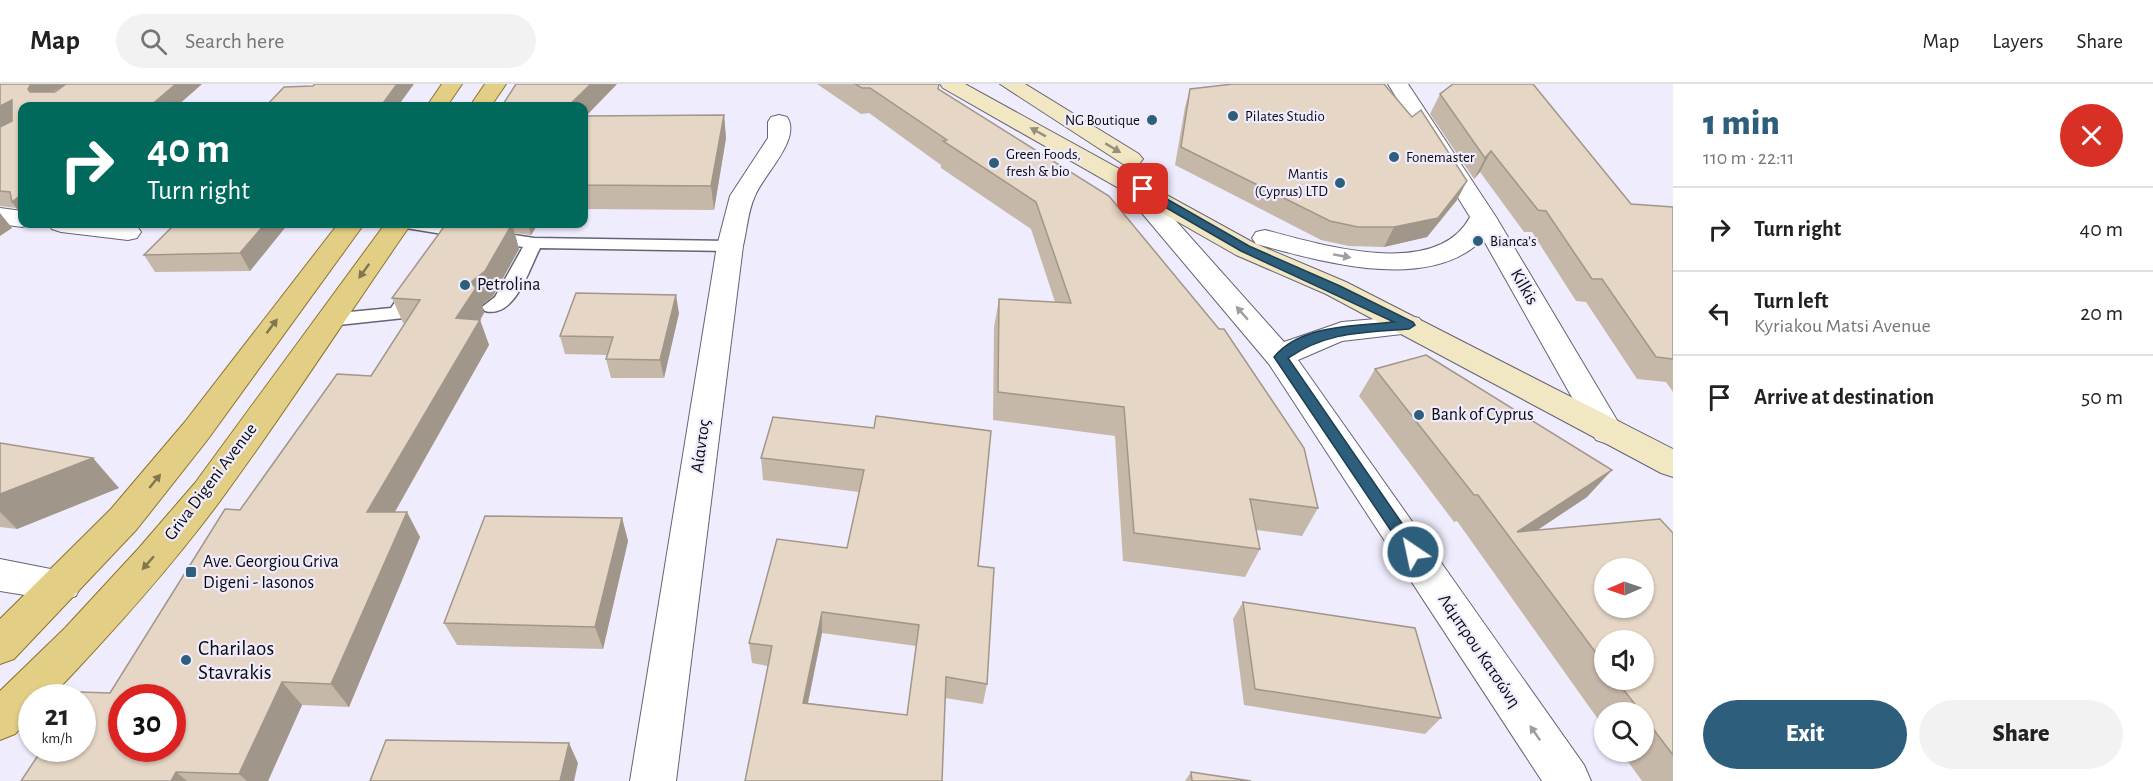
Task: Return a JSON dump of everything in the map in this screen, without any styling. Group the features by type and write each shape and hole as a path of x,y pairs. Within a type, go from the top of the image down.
{"main road":[{"path":"440,102 452,84"},
{"path":"483,102 496,84"},
{"path":"950,84 1126,180 1245,249 1336,288 1673,464"},
{"path":"1010,84 1265,238 1336,288"},
{"path":"0,646 124,519 196,431 348,228"},
{"name":"Griva Digeni Avenue","path":"0,720 119,596 207,492 395,228"}],"street":[{"name":"Kilkis","path":"1398,84 1483,216 1608,432"},
{"name":"Αίαντος","path":"652,781 730,246 742,196 779,138 779,122"},
{"name":"Λάμπρου Κατσώνη","path":"1126,180 1280,357 1568,781"},
{"path":"0,216 18,218"},
{"path":"1265,238 1325,254 1366,261 1397,262 1443,252 1462,243 1473,235 1483,216"},
{"path":"95,228 128,232"},
{"path":"1280,357 1303,342 1329,333 1409,325"},
{"path":"0,575 62,585"}],"lane":[{"path":"435,228 534,243 730,246"},
{"path":"441,249 453,231"},
{"path":"492,307 503,301 534,243"},
{"path":"329,320 397,314 428,268"}],"building":[{"path":"0,84 31,84 28,89 30,92 55,92 66,84 176,84 155,102 18,102 18,197 12,202 10,192 0,191 0,127 12,121 12,100 0,106"},
{"path":"315,84 397,84 384,102 270,102 284,87"},
{"path":"516,84 591,84 572,102 505,102"},
{"path":"855,84 939,84 938,89 1109,196 1219,329 1224,329 1304,448 1318,508 1250,499 1260,549 1134,533 1124,407 998,392 999,299 1071,303 1036,202 943,141 947,140 870,88 862,88"},
{"path":"1233,84 1384,84 1412,117 1421,110 1467,181 1438,218 1394,227 1358,227 1330,221 1181,147 1190,89"},
{"path":"1453,84 1533,84 1631,204 1673,207 1673,359 1656,357 1602,279 1592,279 1546,211 1538,210 1491,151 1485,158 1440,94"},
{"path":"724,115 711,186 588,185 588,116"},
{"path":"171,228 262,228 240,253 144,255"},
{"path":"443,228 510,228 485,271 471,282 476,288 456,318 480,320 367,512 407,512 331,684 282,682 239,774 176,772 171,781 21,781 34,762 96,762 96,693 108,693 108,762 186,762 186,684 116,684 225,509 240,510 337,374 371,376 420,300 392,298"},
{"path":"576,293 676,295 660,360 606,359 613,337 560,336"},
{"path":"1426,355 1612,470 1517,532 1660,519 1673,533 1673,755 1654,730 1654,702 1633,702 1624,690 1654,690 1654,630 1594,630 1594,650 1478,495 1474,495 1375,369"},
{"path":"876,416 991,431 978,566 994,568 987,684 946,677 942,781 745,781 772,646 749,643 777,539 847,548 864,470 761,458 773,417 874,428","holes":["822,612 919,625 907,715 803,703"]},
{"path":"0,443 93,458 0,494"},
{"path":"485,516 622,518 595,627 444,623"},
{"path":"1243,602 1415,628 1441,718 1255,689"},
{"path":"386,740 569,743 560,781 370,781"},
{"path":"1191,772 1251,781 1192,781"}],"place":[{"name":"Pilates Studio","path":"1233,116"},
{"name":"NG Boutique","path":"1152,120"},
{"name":"Fonemaster","path":"1394,157"},
{"name":"Green Foods, fresh & bio","path":"994,163"},
{"name":"Mantis (Cyprus) LTD","path":"1340,183"},
{"name":"Bianca’s","path":"1478,241"},
{"name":"Petrolina","path":"465,285"},
{"name":"Bank of Cyprus","path":"1419,415"},
{"name":"Ave. Georgiou Griva Digeni - Iasonos","path":"191,572"},
{"name":"Charilaos Stavrakis","path":"186,660"}],"route":[{"path":"1143,189 1245,249 1336,288 1409,325 1329,333 1303,342 1280,357 1413,552"}]}
